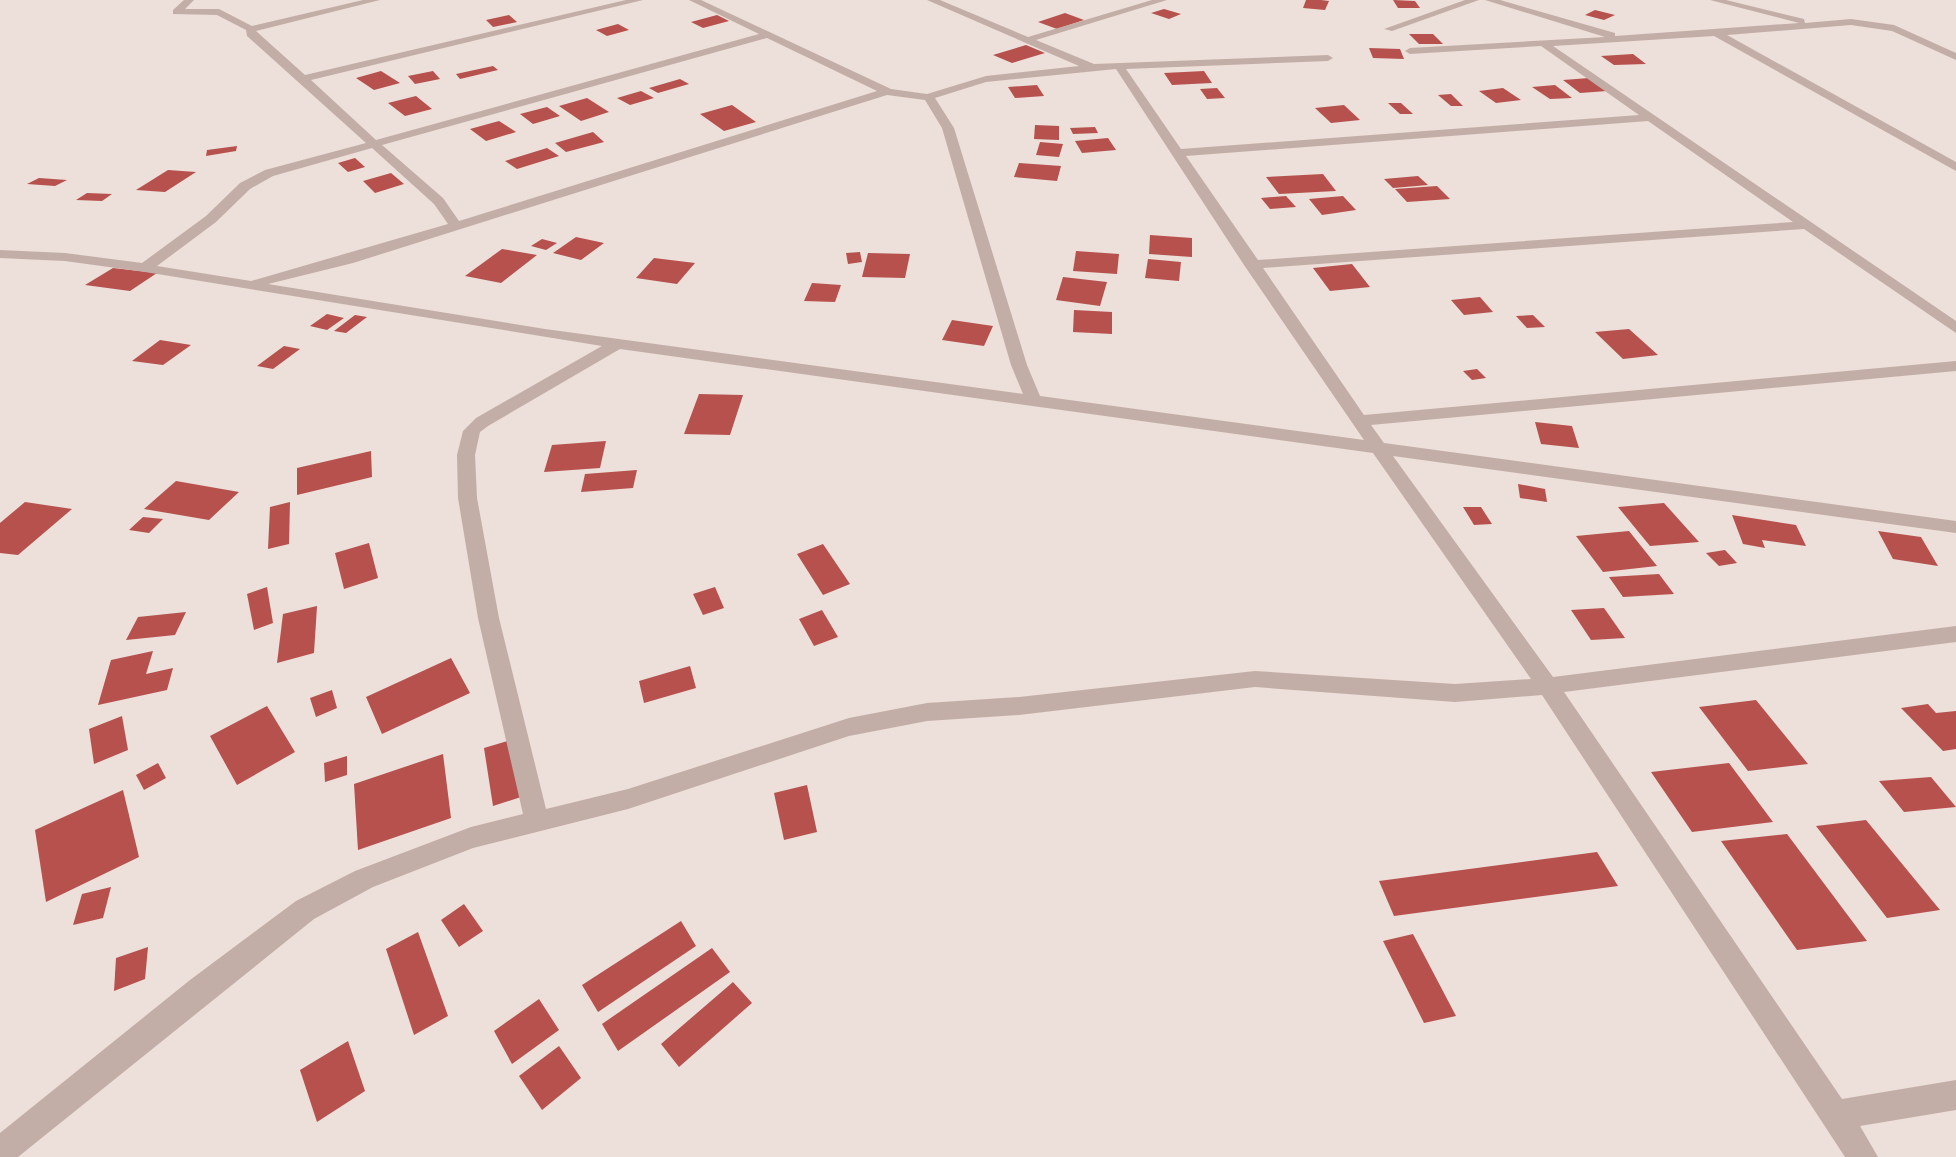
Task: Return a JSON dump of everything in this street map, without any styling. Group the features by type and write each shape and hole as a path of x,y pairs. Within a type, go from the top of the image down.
{"street":[{"path":"189,0 175,11 219,12 251,29 375,0"},
{"path":"305,78 638,0"},
{"path":"694,0 887,91 930,99 959,84 1093,68 1328,58"},
{"path":"932,0 1093,68"},
{"path":"1027,40 1162,0"},
{"path":"1389,29 1474,0"},
{"path":"1490,0 1627,39"},
{"path":"1715,0 1818,25"},
{"path":"1410,51 1851,22 1894,28 1956,57"},
{"path":"251,29 251,34 305,78 402,171 447,207 455,226"},
{"path":"1716,33 1956,167"},
{"path":"145,268 211,219 245,186 260,177 768,35"},
{"path":"1544,44 1956,328"},
{"path":"1934,47 1956,46"},
{"path":"1120,67 1251,265 1548,686 1863,1157"},
{"path":"247,285 348,260 887,91"},
{"path":"930,99 948,128 1020,368 1033,399"},
{"path":"1177,153 1653,117"},
{"path":"447,207 497,212"},
{"path":"1251,265 1807,225"},
{"path":"0,254 65,257 145,268 618,344 1956,527"},
{"path":"537,822 480,584 466,481 465,443 471,431 497,413 618,344"},
{"path":"1359,421 1956,366"},
{"path":"983,393 1020,368"},
{"path":"0,1152 200,990 305,910 364,879 471,838 628,799 849,727 927,712 1019,706 1255,679 1455,693 1548,686 1956,634"},
{"path":"1835,1115 1956,1095"}],"building":[{"path":"1306,0 1329,1 1325,10 1303,8"},
{"path":"1393,0 1415,1 1420,8 1398,8"},
{"path":"1164,9 1181,14 1169,19 1151,13"},
{"path":"1595,10 1615,15 1604,20 1585,15"},
{"path":"1065,13 1084,20 1057,29 1038,22"},
{"path":"509,15 517,22 493,27 486,20"},
{"path":"717,15 729,21 703,28 691,22"},
{"path":"618,24 629,30 607,36 596,30"},
{"path":"1409,34 1433,34 1443,44 1419,44"},
{"path":"1026,45 1045,53 1012,63 993,55"},
{"path":"1369,48 1400,49 1404,59 1373,58"},
{"path":"1633,54 1646,64 1614,65 1601,56"},
{"path":"493,66 498,70 460,79 456,74"},
{"path":"381,71 400,83 374,90 356,78"},
{"path":"433,71 440,79 415,84 408,76"},
{"path":"1204,71 1212,83 1172,85 1164,73"},
{"path":"1589,78 1607,91 1580,93 1563,80"},
{"path":"680,79 689,84 658,93 649,88"},
{"path":"1037,85 1044,96 1015,98 1008,87"},
{"path":"1555,85 1572,98 1550,99 1532,87"},
{"path":"1217,88 1225,98 1207,99 1200,89"},
{"path":"1503,88 1521,100 1496,103 1479,91"},
{"path":"641,91 654,98 630,105 617,98"},
{"path":"1451,94 1463,106 1451,106 1438,95"},
{"path":"416,96 432,109 405,116 388,103"},
{"path":"587,98 609,112 581,121 559,106"},
{"path":"1388,103 1401,103 1413,114 1400,114"},
{"path":"732,105 756,122 724,131 700,114"},
{"path":"1344,105 1360,120 1331,123 1315,108"},
{"path":"547,107 560,116 533,124 520,114"},
{"path":"499,121 516,132 486,141 470,129"},
{"path":"1035,125 1059,126 1059,140 1034,139"},
{"path":"1095,127 1098,133 1073,134 1070,128"},
{"path":"593,132 604,142 566,152 555,143"},
{"path":"1108,138 1116,150 1082,153 1075,141"},
{"path":"1040,142 1063,144 1059,157 1036,155"},
{"path":"237,146 236,151 206,156 207,150"},
{"path":"547,148 559,156 517,169 505,161"},
{"path":"355,158 365,167 348,172 338,163"},
{"path":"1019,163 1061,166 1057,181 1014,177"},
{"path":"168,170 196,172 165,192 136,190"},
{"path":"391,173 404,184 375,193 363,181"},
{"path":"1323,174 1336,191 1279,194 1266,177"},
{"path":"1418,176 1428,185 1393,188 1384,179"},
{"path":"39,178 67,180 55,186 27,184"},
{"path":"1437,186 1450,199 1407,202 1395,189"},
{"path":"87,193 112,194 102,201 76,200"},
{"path":"1286,196 1296,207 1270,209 1261,198"},
{"path":"1343,196 1356,210 1322,215 1309,199"},
{"path":"1150,235 1192,238 1192,257 1149,254"},
{"path":"576,237 604,243 581,260 553,253"},
{"path":"542,239 557,243 546,250 531,246"},
{"path":"502,249 537,255 501,283 465,276"},
{"path":"1076,251 1119,254 1117,274 1073,271"},
{"path":"860,252 862,262 848,264 846,253"},
{"path":"868,253 910,254 905,278 862,277"},
{"path":"654,258 695,263 677,284 636,278"},
{"path":"1148,259 1181,262 1179,281 1145,278"},
{"path":"1352,264 1370,287 1330,291 1313,268"},
{"path":"113,268 157,273 130,291 85,285"},
{"path":"1063,277 1107,282 1100,306 1056,300"},
{"path":"812,283 841,285 835,302 804,301"},
{"path":"1480,297 1493,312 1464,315 1451,300"},
{"path":"1074,310 1112,312 1112,334 1073,332"},
{"path":"327,314 344,318 327,330 310,326"},
{"path":"355,315 367,317 346,333 334,331"},
{"path":"1533,315 1545,327 1527,328 1516,316"},
{"path":"952,320 993,326 984,346 942,340"},
{"path":"1629,329 1658,355 1623,359 1595,332"},
{"path":"160,340 191,345 163,365 132,361"},
{"path":"284,346 300,349 273,369 257,366"},
{"path":"1477,369 1486,378 1472,380 1463,371"},
{"path":"699,394 743,395 730,435 684,434"},
{"path":"1535,422 1572,426 1579,448 1541,444"},
{"path":"606,441 600,468 544,472 552,445"},
{"path":"371,451 372,477 297,495 297,468"},
{"path":"637,470 633,488 581,492 585,474"},
{"path":"176,481 239,492 209,520 144,509"},
{"path":"1518,484 1545,489 1547,502 1520,498"},
{"path":"25,502 72,509 18,555 0,553 0,523"},
{"path":"290,502 289,544 268,549 270,507"},
{"path":"1664,503 1699,542 1650,546 1618,507"},
{"path":"1463,507 1481,507 1492,524 1474,525"},
{"path":"1732,515 1796,525 1806,546 1762,540 1765,548 1743,544"},
{"path":"143,517 163,519 149,533 129,530"},
{"path":"1629,531 1657,566 1603,572 1576,536"},
{"path":"1878,531 1921,537 1938,566 1893,559"},
{"path":"369,543 378,578 344,589 335,553"},
{"path":"823,544 850,584 823,595 797,554"},
{"path":"1725,550 1737,563 1719,566 1706,553"},
{"path":"1659,574 1674,594 1623,597 1609,577"},
{"path":"267,587 273,623 254,630 247,594"},
{"path":"715,587 724,608 703,615 693,594"},
{"path":"317,606 314,653 277,663 283,614"},
{"path":"1604,608 1625,638 1591,640 1571,610"},
{"path":"822,610 838,637 814,646 799,619"},
{"path":"186,612 175,635 126,640 138,617"},
{"path":"153,651 146,674 173,668 167,690 98,705 111,660"},
{"path":"451,658 470,693 382,734 366,697"},
{"path":"690,666 696,688 644,703 639,681"},
{"path":"332,690 337,708 316,717 310,698"},
{"path":"1756,700 1808,764 1748,771 1699,707"},
{"path":"1928,704 1936,713 1956,711 1956,749 1943,751 1901,708"},
{"path":"267,706 295,752 237,785 210,736"},
{"path":"122,716 128,750 94,764 89,729"},
{"path":"511,740 521,797 493,806 484,748"},
{"path":"443,754 451,818 358,850 354,784"},
{"path":"347,756 347,775 325,782 324,763"},
{"path":"158,763 166,778 144,790 136,775"},
{"path":"1729,763 1773,822 1692,832 1651,772"},
{"path":"1931,777 1956,807 1904,812 1879,781"},
{"path":"807,785 817,832 784,840 774,793"},
{"path":"123,790 139,857 46,902 35,830"},
{"path":"1866,820 1940,910 1887,918 1816,826"},
{"path":"1787,834 1867,941 1797,950 1721,841"},
{"path":"1597,852 1618,886 1394,916 1379,881"},
{"path":"111,887 103,918 73,925 82,894"},
{"path":"464,904 483,931 459,947 441,920"},
{"path":"681,921 696,946 598,1012 582,985"},
{"path":"418,932 448,1016 414,1035 386,949"},
{"path":"1413,934 1456,1016 1424,1023 1383,941"},
{"path":"148,947 145,979 114,991 116,958"},
{"path":"712,948 730,972 618,1051 602,1024"},
{"path":"733,982 752,1003 679,1067 661,1044"},
{"path":"539,999 559,1030 512,1064 494,1031"},
{"path":"348,1041 365,1091 317,1122 300,1070"},
{"path":"559,1046 581,1078 542,1110 519,1076"}]}
